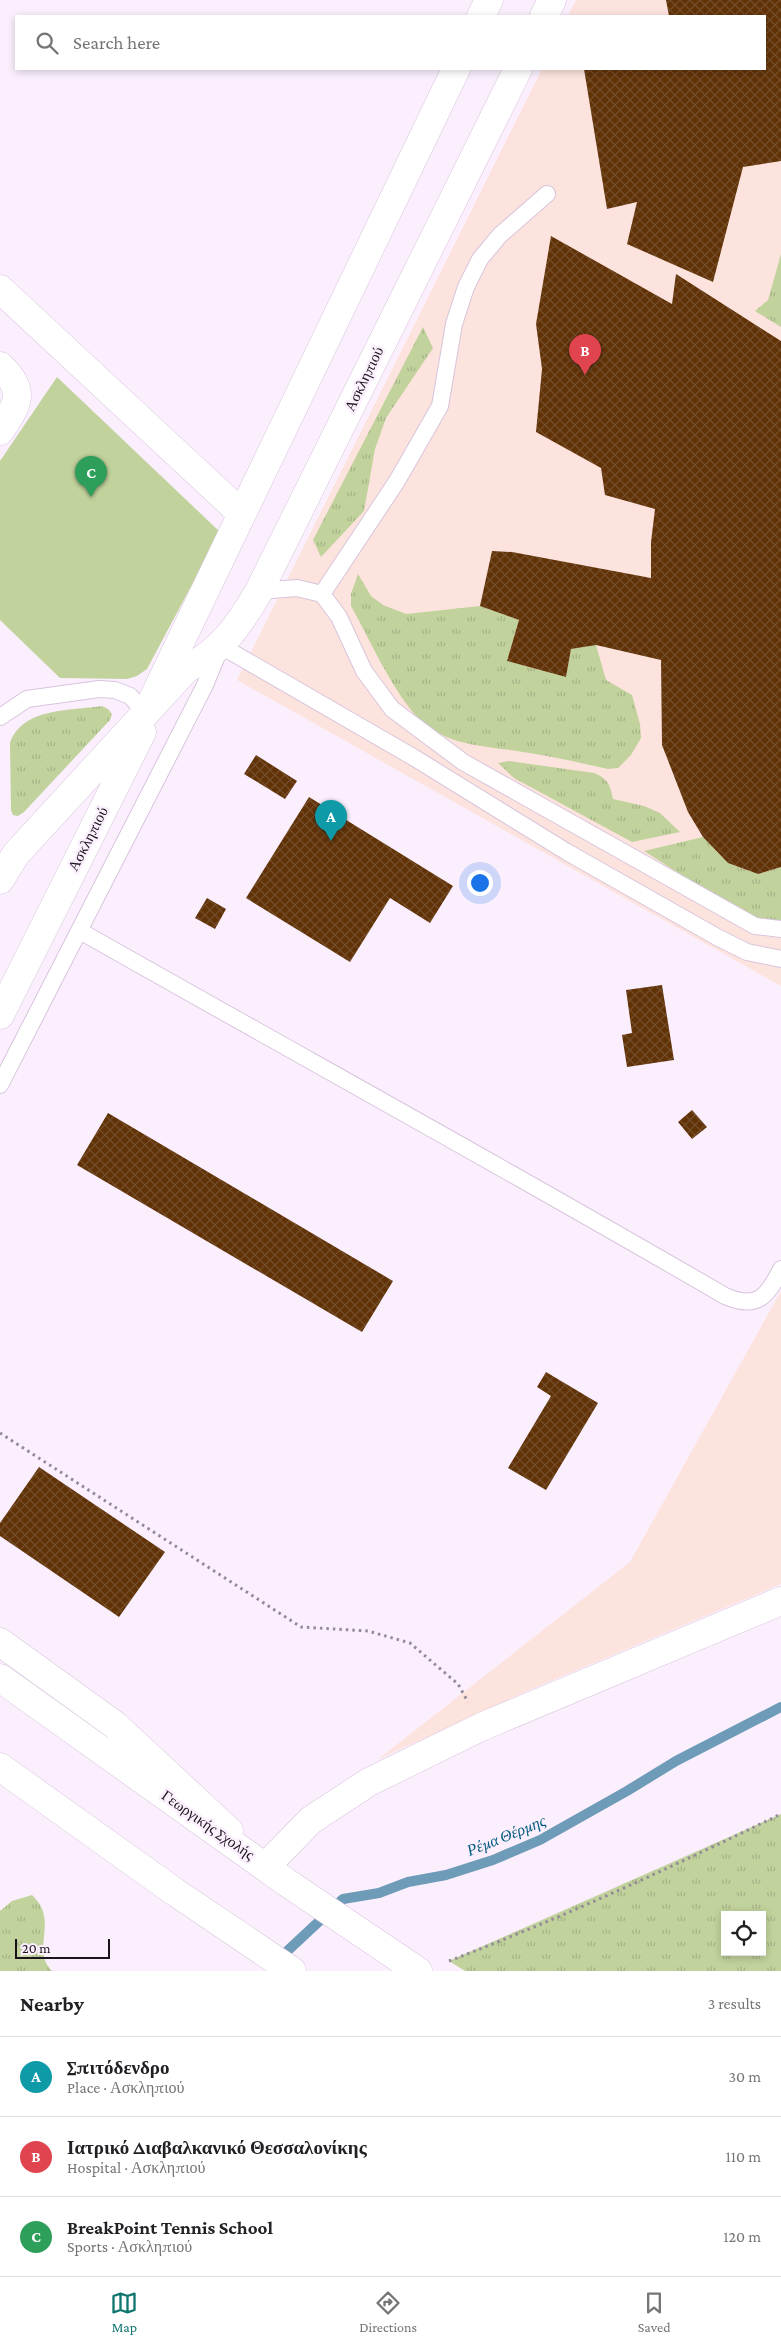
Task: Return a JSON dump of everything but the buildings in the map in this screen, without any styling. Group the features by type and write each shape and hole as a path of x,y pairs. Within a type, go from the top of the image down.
{"street":[{"path":"544,15 552,0"},
{"path":"146,713 456,70"},
{"name":"Ασκληπιού","path":"0,880 16,854 186,669 208,657 221,646 241,622 259,591 518,70"},
{"path":"0,289 241,514"},
{"path":"0,366 16,385 18,396 15,407 0,431"},
{"name":"Ασκληπιού","path":"0,1014 139,738 186,669"},
{"path":"0,1642 115,1725 276,1874 311,1820 369,1782 481,1728 781,1601"},
{"name":"Γεωργικής Σχολής","path":"0,1678 276,1874 414,1968"},
{"path":"0,1767 292,1971"}],"lane":[{"path":"322,594 397,481 440,406 454,324 466,287 480,259 500,235 547,194"},
{"path":"259,591 297,588 322,594 339,617 364,671 392,710 463,762 755,926 781,929"},
{"path":"0,1084 205,685 221,646 412,757 567,852 717,937 747,952 781,960"},
{"path":"0,717 27,699 99,689 115,690 130,696 146,713"},
{"path":"80,930 416,1121 572,1206 725,1296 738,1302 752,1303 763,1297 772,1288 781,1269"}],"path":[{"path":"0,1433 302,1627 368,1631 410,1643 458,1684 481,1728"},
{"path":"449,1961 519,1934 660,1872 781,1814"}],"shaded area":[{"path":"576,0 781,0 781,986 237,680 542,70 766,70 766,15 568,15"},
{"path":"781,1291 781,1584 527,1691 377,1760 630,1562"}],"green space":[{"path":"781,254 781,327 755,311 768,300"},
{"path":"423,327 433,348 386,418 375,449 364,511 321,557 313,540"},
{"path":"57,377 220,532 147,669 137,676 127,679 60,678 0,620 0,461"},
{"path":"358,574 371,596 383,605 406,614 480,606 519,620 507,661 566,677 571,649 596,645 606,680 632,695 640,724 641,738 631,755 618,768 608,769 466,743 439,734 428,727 417,717 398,692 351,606 351,594"},
{"path":"102,706 112,714 110,720 24,812 18,816 13,815 11,810 10,743 16,731 36,717 49,713"},
{"path":"509,761 594,773 608,783 613,799 644,806 660,813 680,832 632,842 514,778 498,763"},
{"path":"703,837 728,863 758,874 781,867 781,923 749,914 731,905 644,851"},
{"path":"781,1814 781,1971 465,1971 449,1961"},
{"path":"32,1895 40,1905 44,1915 44,1954 46,1962 52,1971 0,1971 0,1911 12,1901"}],"waterway":[{"name":"Ρέμα Θέρμης","path":"281,1962 283,1955 343,1899 379,1893 408,1882 446,1875 493,1860 540,1840 676,1761 781,1707"}],"place":[{"name":"Ιατρικό Διαβαλκανικό Θεσσαλονίκης","path":"585,375"},
{"name":"BreakPoint Tennis School","path":"91,497"},
{"name":"Σπιτόδενδρο","path":"331,841"}]}
